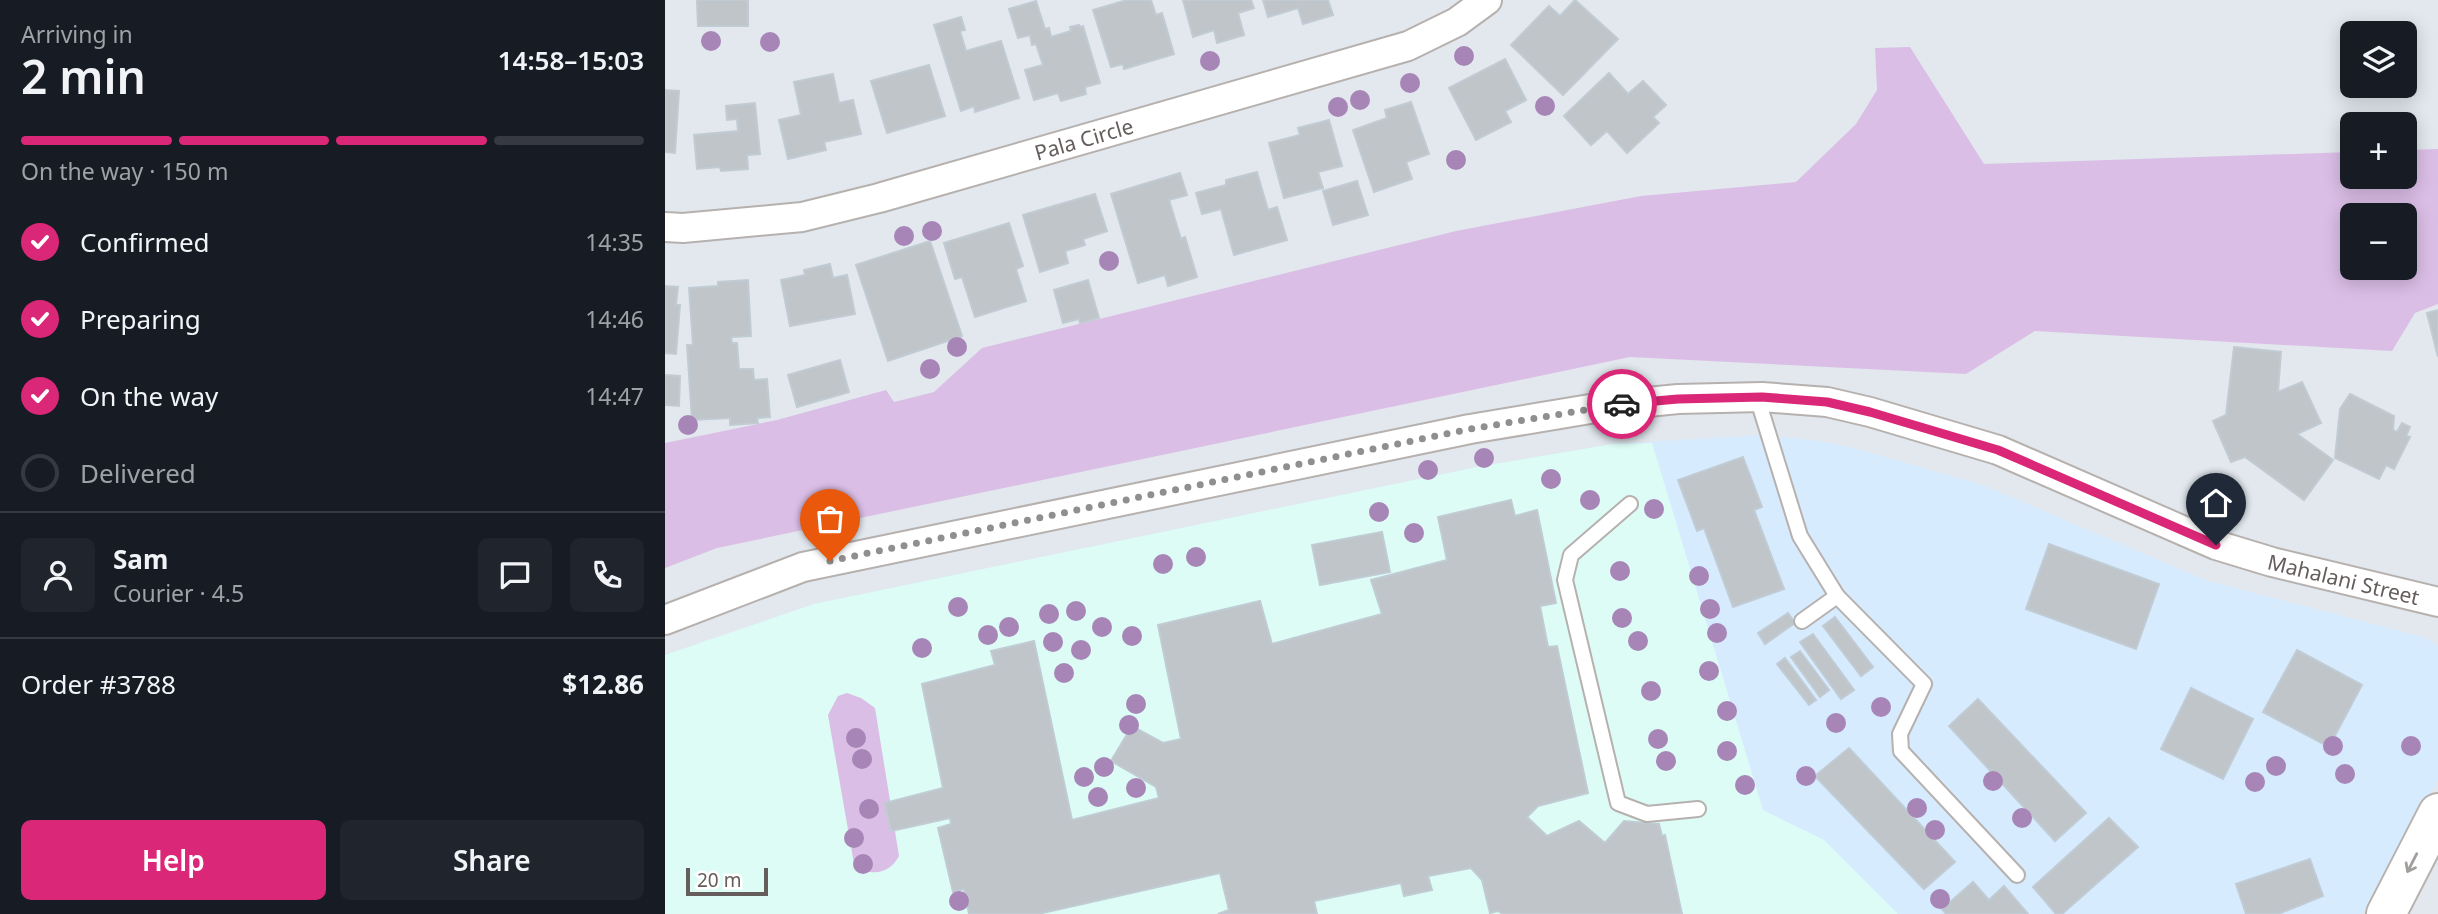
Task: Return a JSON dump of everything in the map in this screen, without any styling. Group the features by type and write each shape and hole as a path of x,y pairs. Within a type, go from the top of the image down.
{"main road":[{"path":"2386,914 2438,813"}],"street":[{"name":"Pala Circle","path":"665,227 683,228 802,217 879,198 1408,46 1457,22 1487,0"},
{"name":"Mahalani Street","path":"665,620 803,567 1470,429 1608,406 1678,399 1757,397 1837,405 1870,412 1986,446 2216,545 2272,562 2437,599"}],"lane":[{"path":"1757,397 1800,536 1837,596 1924,684 1900,734 1901,751 2017,875"},
{"path":"1630,504 1571,555 1565,580 1618,803 1647,814 1698,809"},
{"path":"1802,621 1837,596"}],"shaded area":[{"path":"1910,47 1984,164 2340,152 2340,189 2417,189 2417,150 2438,149 2438,304 2415,313 2392,351 2035,331 1966,374 1630,357 717,548 665,568 665,443 777,420 886,390 894,402 934,392 982,348 1456,231 1641,196 1796,182 1856,124 1877,90 1875,48"},
{"path":"1761,435 1821,441 1861,450 1985,486 2208,581 2423,637 2438,646 2438,780 2362,914 665,914 665,655 814,604 1477,467 1613,444"},
{"path":"1652,443 1763,810 1824,840 1898,914 665,914 665,655 814,604 1477,467 1613,444"},
{"path":"847,693 861,698 875,708 899,856 890,867 878,872 866,871 854,864 828,715 838,696"}],"building":[{"path":"697,0 748,0 748,26 698,26"},
{"path":"1127,0 1151,0 1156,15 1162,13 1174,54 1124,69 1123,64 1111,67 1093,10"},
{"path":"1183,0 1251,0 1254,8 1238,13 1244,35 1217,43 1214,30 1193,37"},
{"path":"1263,0 1328,0 1333,15 1303,24 1298,8 1268,17"},
{"path":"1575,0 1618,39 1563,95 1511,45 1549,6 1560,16"},
{"path":"1036,1 1045,29 1049,28 1051,37 1071,31 1070,27 1083,26 1100,83 1085,87 1086,94 1061,101 1058,93 1034,100 1025,70 1043,65 1036,44 1032,45 1030,35 1018,38 1009,9"},
{"path":"961,17 965,30 960,31 966,51 1001,41 1019,98 975,112 974,106 961,111 934,25"},
{"path":"1505,59 1526,100 1505,111 1511,122 1476,140 1449,88"},
{"path":"929,65 945,116 887,133 871,81"},
{"path":"1609,73 1628,94 1643,81 1666,105 1653,117 1659,123 1627,153 1607,131 1591,145 1564,116"},
{"path":"833,74 839,103 853,100 861,134 824,142 826,150 788,159 779,120 801,115 794,82"},
{"path":"665,90 679,91 675,153 665,152"},
{"path":"1411,102 1429,154 1406,162 1412,179 1374,192 1353,130 1387,118 1385,110"},
{"path":"755,103 760,154 747,155 748,169 697,169 694,135 738,131 737,119 727,120 726,106"},
{"path":"1329,120 1342,166 1318,172 1323,188 1284,198 1269,143 1300,135 1298,128"},
{"path":"1257,172 1268,210 1277,207 1287,240 1234,255 1221,209 1202,214 1196,193 1226,185 1226,180"},
{"path":"1180,173 1187,195 1169,200 1181,239 1185,237 1197,277 1168,286 1165,275 1138,283 1111,194"},
{"path":"1357,181 1368,215 1333,225 1323,191"},
{"path":"1095,194 1107,231 1083,239 1085,245 1065,251 1068,263 1040,272 1023,215"},
{"path":"1009,223 1023,266 1016,269 1026,301 975,317 962,277 955,279 944,243"},
{"path":"930,241 962,336 888,361 856,265"},
{"path":"830,264 833,278 847,275 855,314 790,326 781,280 805,275 804,270"},
{"path":"748,280 751,336 731,337 732,343 737,343 739,369 753,369 754,380 767,379 770,417 757,418 758,423 730,425 730,418 692,420 687,345 693,345 689,288"},
{"path":"1088,280 1099,318 1080,323 1079,319 1063,323 1054,290"},
{"path":"665,286 678,287 676,305 680,305 676,354 665,353"},
{"path":"2438,310 2438,357 2427,313"},
{"path":"2234,347 2281,352 2278,392 2302,382 2321,423 2297,434 2333,460 2304,500 2245,457 2231,462 2213,421 2226,415"},
{"path":"840,360 849,392 797,407 788,375"},
{"path":"665,375 680,376 679,406 665,405"},
{"path":"2350,394 2394,416 2393,430 2397,432 2402,423 2410,427 2406,436 2410,437 2394,469 2386,465 2379,479 2335,458 2340,409"},
{"path":"1743,457 1762,507 1754,510 1784,589 1733,607 1704,528 1697,531 1678,480"},
{"path":"1511,500 1515,516 1537,510 1556,603 1540,606 1548,647 1557,646 1588,793 1538,806 1527,817 1547,836 1579,821 1605,843 1624,821 1659,824 1662,836 1665,835 1682,914 1490,913 1482,880 1471,868 1428,876 1432,890 1404,896 1401,883 1314,901 1317,914 1218,914 1229,910 1220,873 1038,914 969,914 964,889 953,892 938,828 951,824 950,818 891,831 885,803 943,788 922,684 995,665 991,651 1034,641 1072,820 1159,798 1156,787 1111,761 1132,726 1163,743 1181,739 1158,625 1260,601 1272,644 1382,614 1371,580 1447,560 1438,517"},
{"path":"1382,532 1390,572 1320,585 1312,545"},
{"path":"2049,544 2159,584 2136,649 2026,609"},
{"path":"1788,613 1795,623 1765,644 1758,633"},
{"path":"1835,617 1873,667 1861,676 1823,626"},
{"path":"1813,634 1854,690 1841,699 1800,642"},
{"path":"2297,650 2362,685 2329,747 2263,712"},
{"path":"1800,651 1829,690 1820,697 1791,657"},
{"path":"1785,658 1816,700 1809,705 1777,664"},
{"path":"2191,688 2253,719 2223,779 2161,749"},
{"path":"1978,699 2086,813 2055,841 1949,726"},
{"path":"1849,748 1955,862 1924,889 1815,776"},
{"path":"2109,818 2138,847 2062,914 2056,914 2033,887"},
{"path":"2310,859 2323,896 2278,914 2246,914 2236,884"},
{"path":"1973,882 1989,900 2004,886 2028,914 1946,914 1942,909"}],"way so far":[{"path":"830,561 1470,429 1622,404"}],"route":[{"path":"1622,404 1678,399 1762,397 1827,402 1870,412 1998,450 2216,545"}]}
